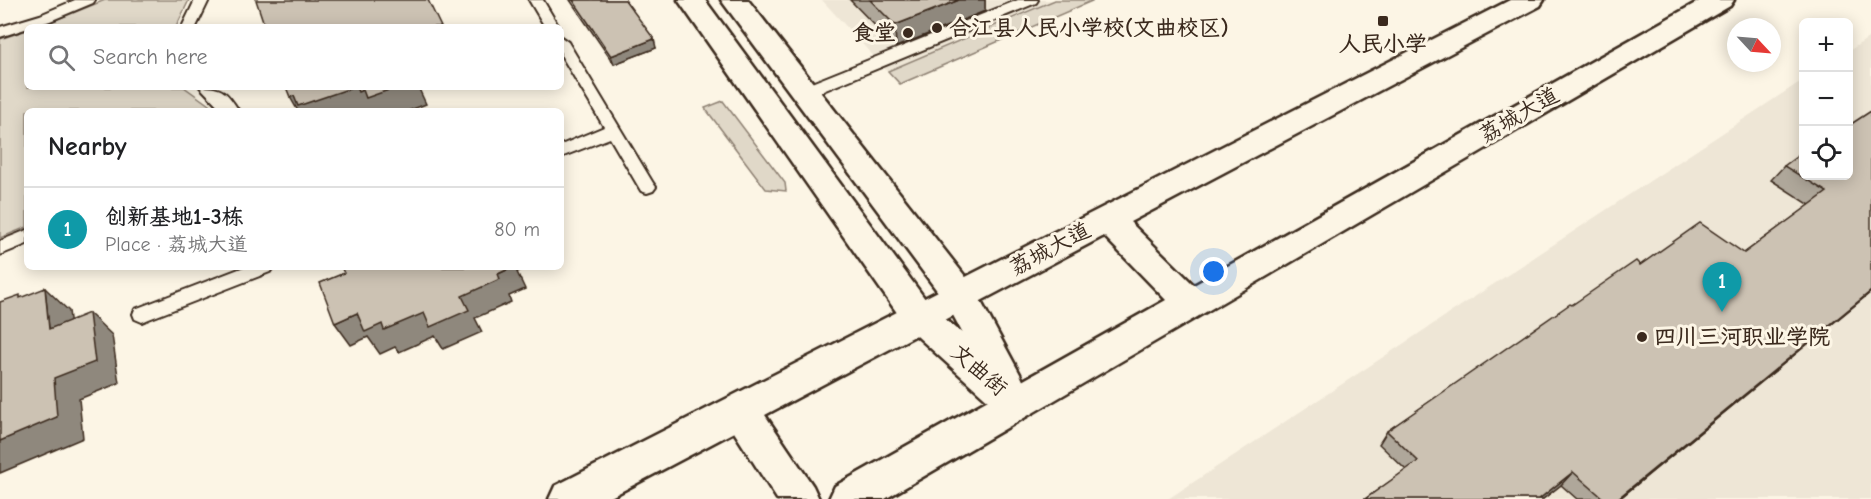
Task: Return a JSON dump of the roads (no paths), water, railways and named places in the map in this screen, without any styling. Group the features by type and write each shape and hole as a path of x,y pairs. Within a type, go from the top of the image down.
{"main road":[{"name":"文曲街","path":"691,0 919,317 1016,403"},
{"name":"文曲街","path":"734,0 960,295 1016,403"},
{"name":"荔城大道","path":"569,499 1531,0"},
{"name":"荔城大道","path":"849,499 1720,0"},
{"path":"1107,219 1190,303"},
{"path":"741,410 799,499"}],"lane":[{"path":"26,24 88,0"},
{"path":"190,24 202,0"},
{"path":"536,0 550,24"},
{"path":"805,92 1031,0"},
{"path":"0,32 24,25"},
{"path":"564,47 646,187"},
{"path":"212,90 223,99 229,108"},
{"path":"564,150 613,130"},
{"path":"0,248 24,238"},
{"path":"142,314 256,270"}],"place":[{"name":"人民小学","path":"1383,21"},
{"name":"合江县人民小学校(文曲校区)","path":"937,28"},
{"name":"食堂","path":"908,33"},
{"name":"创新基地1-3栋","path":"1722,312"},
{"name":"四川三河职业学院","path":"1642,337"}]}
